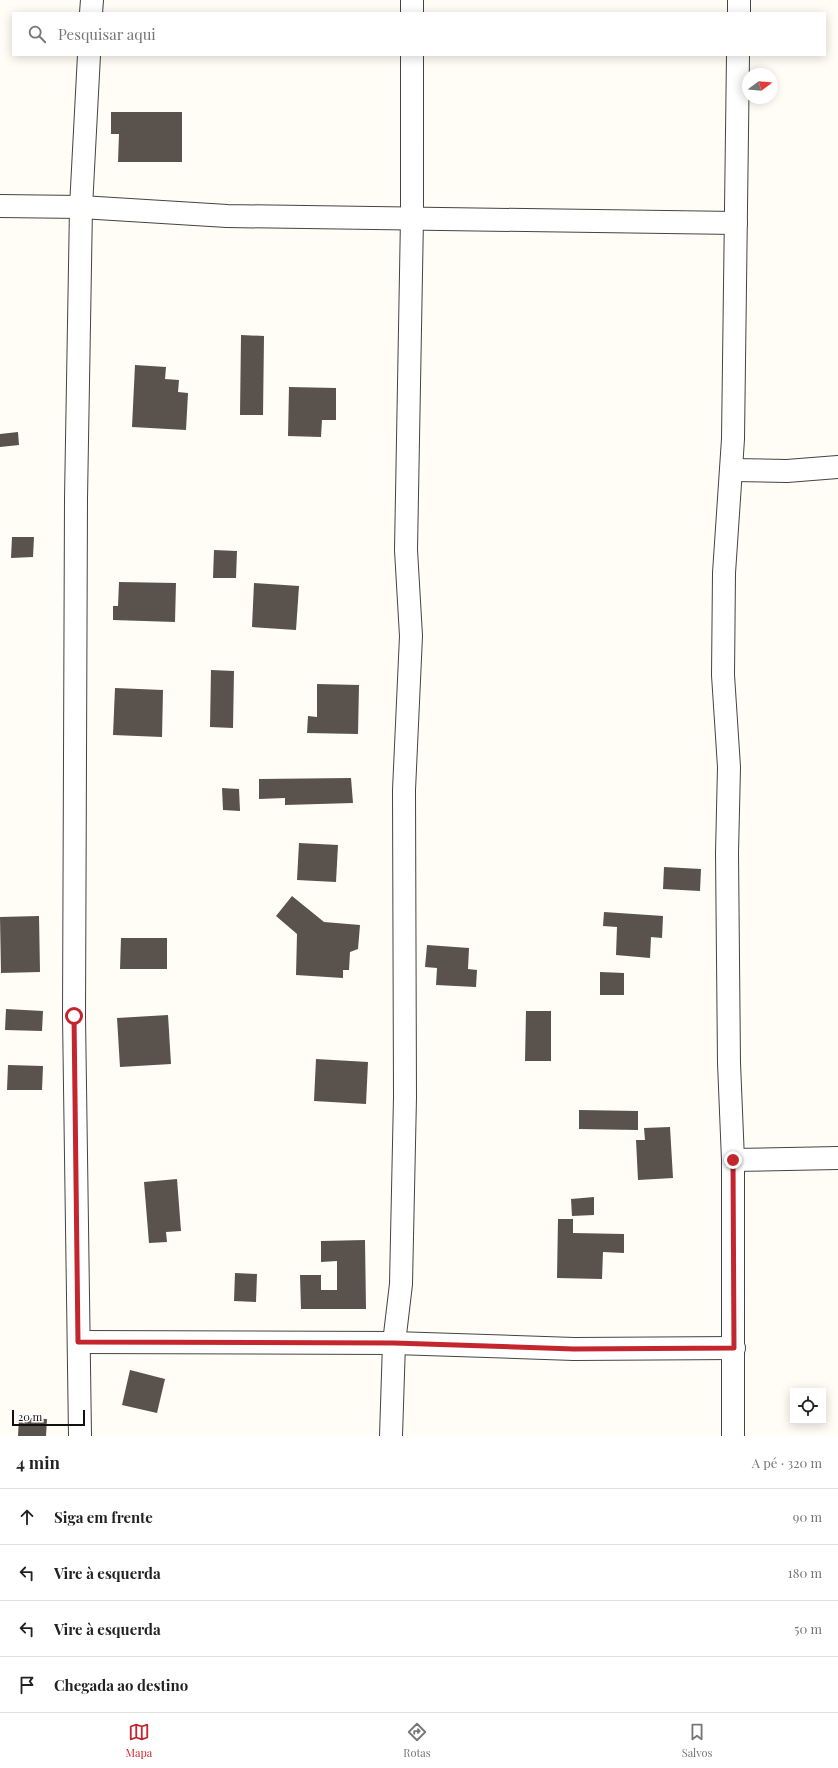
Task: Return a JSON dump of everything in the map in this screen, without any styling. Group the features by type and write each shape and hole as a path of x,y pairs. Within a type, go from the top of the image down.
{"street":[{"path":"91,12 92,0"},
{"path":"412,0 412,12"},
{"path":"739,0 739,12"},
{"path":"80,1436 74,1016 76,499 81,207 89,56"},
{"path":"391,1436 394,1343 401,1284 404,1104 404,790 411,636 406,550 412,218 412,56"},
{"path":"733,1436 733,1160 729,1063 727,853 729,767 723,675 724,573 732,470 738,56"},
{"path":"0,206 81,207 227,216 736,223"},
{"path":"732,470 787,471 838,467"},
{"path":"733,1160 838,1158"},
{"path":"78,1342 394,1343 574,1349 734,1348"}],"building":[{"path":"111,112 182,112 182,162 118,162 119,134 111,134"},
{"path":"241,335 264,336 263,415 240,415"},
{"path":"135,365 166,367 165,379 179,380 178,392 188,393 186,430 132,427"},
{"path":"289,387 336,388 336,420 322,420 321,437 288,436"},
{"path":"18,432 19,445 0,447 0,434"},
{"path":"12,537 34,537 33,557 11,558"},
{"path":"214,550 237,551 236,578 213,578"},
{"path":"119,582 176,583 175,622 113,620 113,606 118,606"},
{"path":"254,583 299,586 296,630 252,627"},
{"path":"211,670 234,671 233,728 210,727"},
{"path":"317,684 359,685 358,734 307,733 308,716 317,717"},
{"path":"115,688 163,690 162,737 113,735"},
{"path":"351,778 353,803 285,805 285,798 259,799 259,779"},
{"path":"222,788 239,789 240,811 223,810"},
{"path":"299,843 338,845 336,882 297,880"},
{"path":"664,867 701,869 700,891 663,889"},
{"path":"292,896 324,922 360,925 358,949 350,952 349,970 343,970 343,978 296,975 297,934 276,916"},
{"path":"604,912 663,916 662,938 651,937 650,958 616,955 617,927 603,926"},
{"path":"39,916 40,972 1,973 0,917"},
{"path":"121,938 167,938 167,969 120,969"},
{"path":"427,945 469,948 468,969 477,970 476,987 436,985 437,968 425,967"},
{"path":"600,972 624,973 624,995 600,995"},
{"path":"6,1009 43,1011 42,1031 5,1030"},
{"path":"526,1011 551,1011 551,1061 525,1061"},
{"path":"168,1015 171,1064 120,1067 117,1018"},
{"path":"316,1059 368,1062 366,1104 314,1101"},
{"path":"8,1065 43,1066 42,1090 7,1090"},
{"path":"579,1110 638,1111 638,1130 579,1129"},
{"path":"670,1127 673,1178 638,1180 636,1140 645,1140 644,1128"},
{"path":"177,1179 181,1231 166,1232 167,1242 149,1243 144,1182"},
{"path":"594,1197 594,1215 572,1216 571,1199"},
{"path":"558,1219 573,1219 573,1233 624,1234 624,1253 603,1252 602,1279 557,1278"},
{"path":"365,1240 366,1309 301,1309 300,1275 321,1275 321,1290 337,1290 337,1261 321,1262 321,1241"},
{"path":"235,1273 257,1274 256,1302 234,1301"},
{"path":"130,1370 165,1379 157,1413 122,1405"},
{"path":"19,1418 47,1419 46,1436 18,1436"}],"route":[{"path":"74,1016 78,1342 394,1343 574,1349 734,1348 733,1160"}]}
